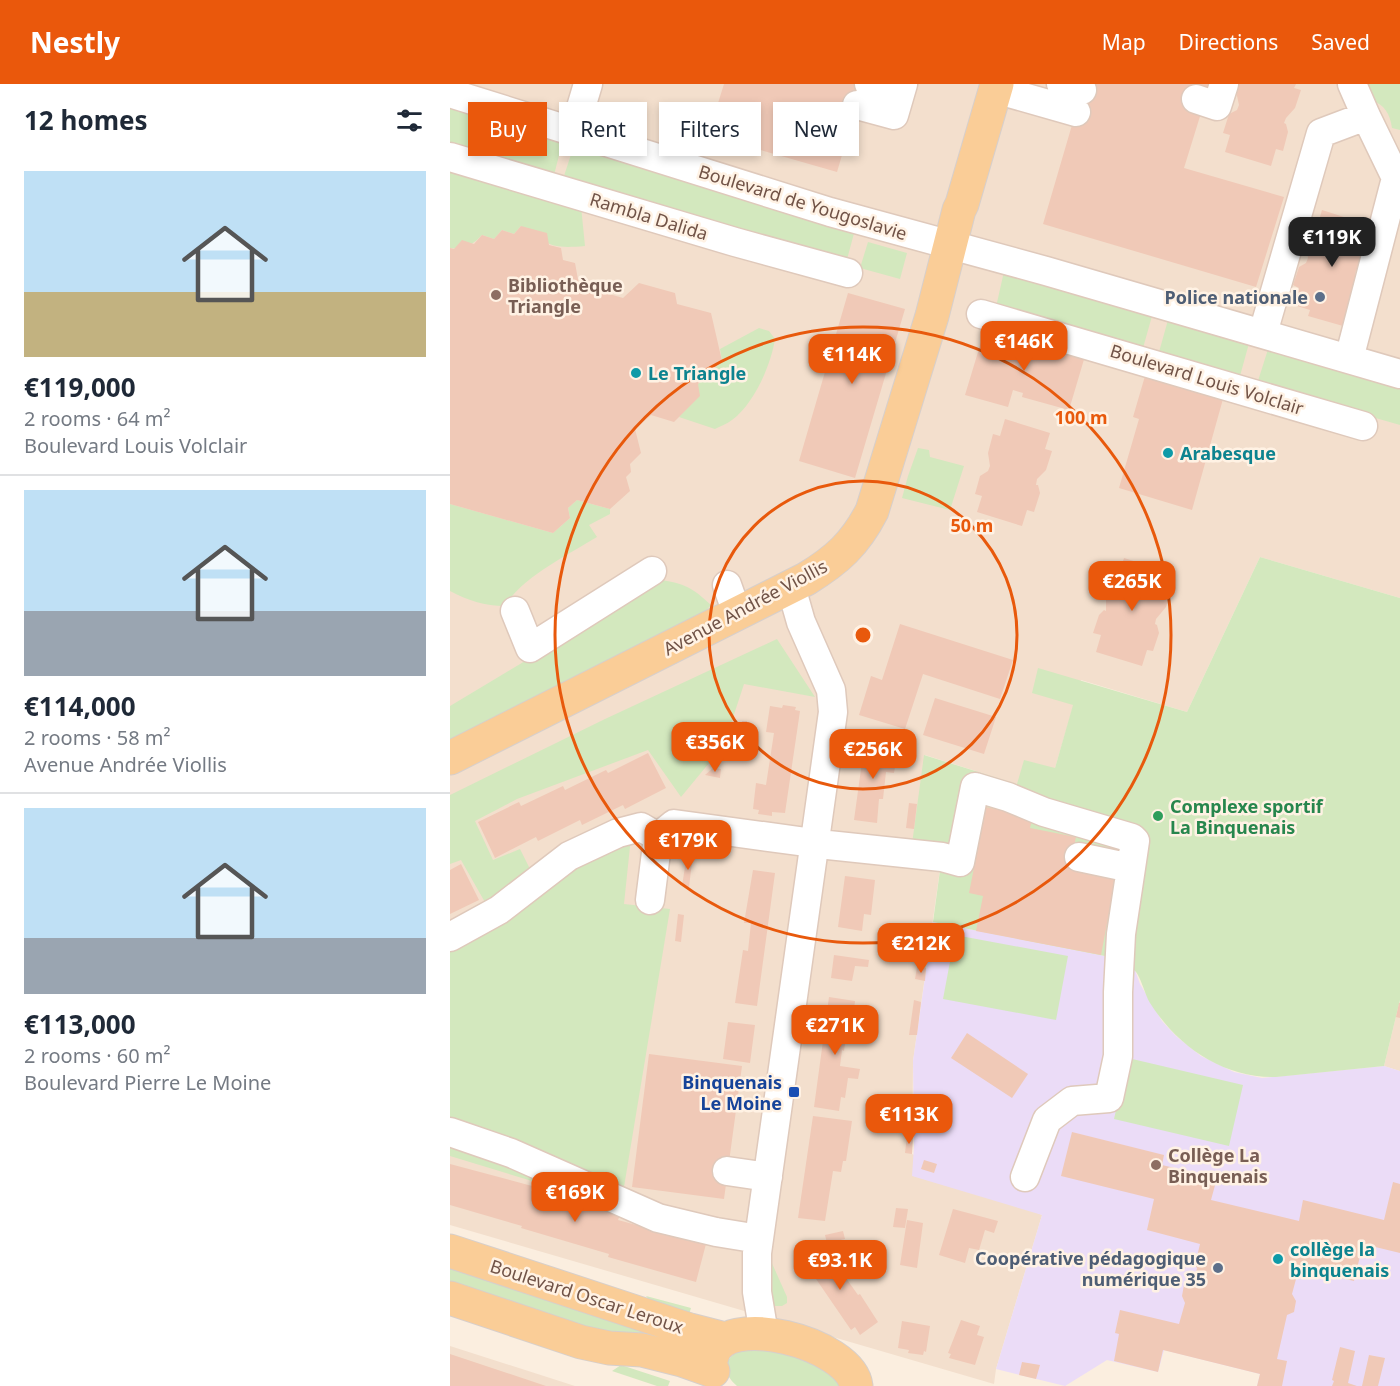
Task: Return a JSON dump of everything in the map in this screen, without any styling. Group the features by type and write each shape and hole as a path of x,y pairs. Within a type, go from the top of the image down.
{"main road":[{"name":"Avenue Andrée Viollis","path":"450,758 732,599 791,587 826,566 845,551 855,539 872,511 932,316 996,87"},
{"name":"Boulevard Oscar Leroux","path":"450,1251 690,1330 725,1339"},
{"name":"Boulevard Oscar Leroux","path":"450,1298 581,1342 609,1348 642,1350 681,1360 718,1378"},
{"path":"718,1378 713,1353 725,1339 742,1335 764,1334 789,1337 819,1349 845,1366 859,1385"}],"street":[{"path":"583,102 588,84"},
{"path":"1196,99 1218,106 1224,84"},
{"path":"1349,358 1396,178 1353,84"},
{"path":"996,87 1073,95"},
{"name":"Boulevard de Yougoslavie","path":"450,93 559,126"},
{"path":"863,94 899,98"},
{"path":"1263,333 1321,133 1366,116"},
{"name":"Boulevard de Yougoslavie","path":"647,154 830,212 950,246"},
{"name":"Rambla Dalida","path":"450,157 735,242 848,273"},
{"path":"950,246 1057,274 1400,374"},
{"name":"Boulevard Louis Volclair","path":"981,314 1363,426"},
{"path":"515,611 530,648 652,571"},
{"path":"764,1334 756,1284 756,1262 833,700 827,678 801,622 791,587"},
{"path":"650,900 658,837 674,824 942,857 960,862 975,788 1008,797 1044,812 1132,838 1136,845 1121,934 1118,1056 1109,1098 1072,1101 1047,1120 1025,1177"},
{"path":"450,937 499,910 569,856 618,833 641,827 658,837"},
{"path":"1079,857 1131,868"},
{"path":"450,1132 522,1158 657,1218 716,1232 759,1239"},
{"path":"727,1172 768,1178"}],"shaded area":[{"path":"450,84 1400,84 1400,598 1260,557 1187,712 1081,680 1055,768 1017,784 925,755 943,848 913,1061 912,1154 1042,1215 996,1369 994,1384 450,1225"},
{"name":"Collège La Binquenais","path":"933,922 1110,957 1135,970 1140,984 1162,1021 1176,1036 1201,1056 1234,1072 1262,1078 1384,1066 1400,1071 1400,1386 1257,1386 1260,1374 1164,1350 1158,1372 1107,1360 1065,1386 996,1369 1042,1215 912,1176 913,1061"},
{"path":"1400,1000 1400,1071 1384,1066"},
{"path":"450,1346 575,1386 450,1386"}],"green space":[{"path":"1369,84 1400,84 1400,130 1392,128 1386,111 1371,100"},
{"path":"450,103 468,108 468,149 450,144"},
{"path":"547,131 559,135 559,156 554,175 490,156 547,156"},
{"path":"570,156 631,156 856,226 846,263 563,179"},
{"path":"450,170 581,206 585,246 564,247 550,244 521,226 514,234 502,230 494,239 482,235 468,246 450,248"},
{"path":"868,242 907,253 900,279 860,268"},
{"path":"1005,267 1152,316 1143,348 996,307"},
{"path":"1168,320 1251,336 1240,376 1159,352"},
{"path":"759,328 769,331 775,339 773,349 760,383 740,413 715,429 679,417 698,384 722,361 720,349"},
{"path":"1270,343 1400,383 1400,425 1257,384"},
{"path":"918,448 929,450 930,457 964,466 950,510 902,498"},
{"path":"577,500 610,509 610,514 589,525 597,537 534,576 512,596 505,606 476,602 450,591 450,504 553,533 570,518 568,508"},
{"name":"Complexe sportif La Binquenais","path":"1260,557 1400,598 1400,1000 1384,1066 1276,1077 1257,1076 1220,1066 1188,1046 1161,1019 1132,968 1110,957 933,922 943,848 912,844 924,755 1017,784 1024,760 1055,768 1073,705 1032,693 1038,668 1187,712"},
{"path":"660,580 688,587 711,605 702,615 450,745 450,706"},
{"path":"777,639 815,697 744,684 724,745 681,797 648,750 517,799 475,821 493,860 520,849 532,873 486,904 461,860 450,864 450,795 605,719"},
{"path":"631,837 624,904 670,909 623,1193 607,1204 450,1156 450,944 574,862"},
{"path":"955,935 1068,956 1056,1020 943,999"},
{"path":"1128,1058 1243,1085 1229,1146 1114,1119"},
{"path":"450,1258 684,1333 678,1355 584,1332 450,1289"},
{"path":"771,1261 787,1297 787,1303 782,1306 772,1306"},
{"path":"646,1296 691,1308 687,1321 649,1300"},
{"path":"748,1346 821,1362 840,1386 737,1386 727,1373 727,1363 730,1358"},
{"path":"621,1365 670,1381 668,1386 657,1386 612,1371"}],"building":[{"path":"724,84 863,84 858,102 773,102 773,154 761,150 761,102 718,102"},
{"path":"1084,84 1210,84 1184,168 1284,197 1256,287 1043,224"},
{"path":"1238,84 1296,84 1294,88 1301,90 1295,108 1284,123 1288,132 1283,151 1276,149 1271,166 1225,152 1230,135 1223,133 1229,114 1237,110 1239,105 1236,91"},
{"path":"781,156 842,156 837,172"},
{"path":"1322,210 1369,225 1365,241 1371,243 1366,261 1356,270 1350,328 1308,316 1310,310 1294,305 1299,288 1293,285 1299,267 1306,263 1308,258 1306,243 1311,225 1317,227"},
{"name":"Le Triangle","path":"521,226 547,233 549,245 561,248 563,260 575,263 579,285 623,298 639,283 675,293 677,304 711,313 722,361 698,384 700,396 674,422 651,415 635,429 641,453 630,464 631,472 626,477 630,491 610,509 577,500 568,508 570,518 553,533 450,504 450,248 454,249 462,240 474,244 482,235 494,239 502,230 514,234"},
{"path":"848,293 905,309 855,478 799,461"},
{"path":"985,329 1085,356 1069,410 1022,397 1023,393 1013,390 1008,407 965,395"},
{"name":"Arabesque","path":"1145,376 1223,399 1192,510 1119,488 1139,419 1133,417"},
{"path":"1005,419 1050,433 1045,449 1052,451 1046,470 1037,479 1036,485 1040,493 1034,512 1027,510 1022,526 977,512 982,496 975,494 980,476 988,471 990,466 988,453 993,434 1000,436"},
{"path":"1124,558 1169,572 1165,588 1171,590 1166,607 1156,619 1155,624 1159,633 1153,651 1147,650 1142,666 1096,652 1101,635 1093,633 1099,615 1104,610 1106,611 1106,589 1111,572 1119,574"},
{"path":"900,624 1013,660 1000,699 923,674 905,729 859,715 871,676 882,680"},
{"path":"935,698 996,717 984,754 923,735"},
{"path":"783,705 796,707 795,710 800,711 785,813 772,812 772,816 758,814 759,810 753,809 756,783 766,785 774,733 766,732 770,706 782,708"},
{"path":"742,721 747,721 747,729 741,728"},
{"path":"865,740 877,742 877,746 891,748 890,750 894,751 893,761 896,761 894,773 886,772 883,799 879,799 877,823 854,820"},
{"path":"648,753 666,788 625,809 623,805 582,825 580,820 538,841 536,837 495,858 478,822 519,802 521,806 563,786 565,790 606,770 608,773"},
{"path":"713,768 721,769 720,778 705,775"},
{"path":"909,803 917,804 914,829 906,828"},
{"path":"986,807 1033,816 1030,828 1076,837 1070,867 1116,876 1101,955 976,931 983,896 969,893"},
{"path":"687,854 693,854 689,887 682,886"},
{"path":"461,864 479,900 450,914 450,870"},
{"path":"753,870 775,873 757,1006 735,1003 743,950 748,951 751,923 744,923"},
{"path":"845,876 875,880 871,915 864,914 862,931 838,927"},
{"path":"678,914 684,915 681,942 675,941"},
{"path":"834,955 869,960 868,967 855,966 852,981 831,978"},
{"path":"917,967 926,968 925,981 915,979"},
{"path":"829,997 855,1001 852,1026 848,1026 840,1066 860,1069 858,1079 848,1078 845,1098 841,1097 839,1111 814,1107"},
{"path":"914,1000 921,1002 917,1035 909,1035"},
{"path":"1400,1003 1400,1018 1396,1017"},
{"path":"728,1022 755,1025 750,1063 723,1059"},
{"path":"967,1033 1028,1074 1012,1098 951,1058"},
{"path":"649,1054 742,1066 724,1199 632,1187"},
{"path":"813,1116 852,1121 846,1161 843,1161 841,1172 833,1171 825,1221 798,1218"},
{"name":"collège la binquenais","path":"1072,1132 1164,1155 1162,1165 1217,1178 1211,1200 1299,1221 1303,1200 1384,1220 1393,1182 1400,1184 1400,1253 1363,1244 1354,1281 1299,1268 1292,1294 1296,1301 1294,1312 1287,1315 1277,1359 1287,1361 1282,1386 1257,1386 1260,1374 1163,1350 1158,1372 1114,1361 1119,1334 1115,1333 1120,1310 1179,1324 1185,1303 1182,1296 1184,1285 1195,1278 1197,1268 1195,1265 1200,1244 1147,1230 1154,1199 1061,1176"},
{"path":"907,1136 913,1137 912,1154 905,1153"},
{"path":"924,1160 937,1164 934,1173 921,1169"},
{"path":"450,1164 532,1186 531,1191 620,1215 618,1220 706,1244 696,1282 608,1257 609,1254 450,1205"},
{"path":"896,1208 908,1209 905,1228 893,1227"},
{"path":"953,1209 998,1221 994,1233 985,1230 979,1250 969,1248 965,1263 939,1255"},
{"path":"907,1220 923,1223 917,1268 900,1265"},
{"path":"843,1231 845,1239 827,1243 825,1235"},
{"path":"824,1247 878,1322 860,1335 855,1327 851,1330 814,1276 812,1278 803,1266 805,1265 803,1261"},
{"path":"961,1320 980,1326 977,1335 984,1337 975,1365 949,1358 951,1354 948,1353"},
{"path":"902,1321 930,1326 926,1352 924,1351 923,1355 908,1353 909,1350 898,1348"},
{"path":"1340,1347 1355,1351 1348,1383 1357,1386 1332,1386"},
{"path":"450,1354 546,1386 450,1386"},
{"path":"1369,1355 1385,1358 1378,1386 1362,1386"},
{"path":"1022,1362 1040,1365 1036,1379 1019,1375"}],"place":[{"name":"Bibliothèque Triangle","path":"496,295"},
{"name":"Police nationale","path":"1320,297"},
{"name":"Le Triangle","path":"636,373"},
{"name":"Arabesque","path":"1168,453"},
{"name":"Complexe sportif La Binquenais","path":"1158,816"},
{"name":"Binquenais Le Moine","path":"794,1092"},
{"name":"Collège La Binquenais","path":"1156,1165"},
{"name":"collège la binquenais","path":"1278,1259"},
{"name":"Coopérative pédagogique numérique 35","path":"1218,1268"}]}
